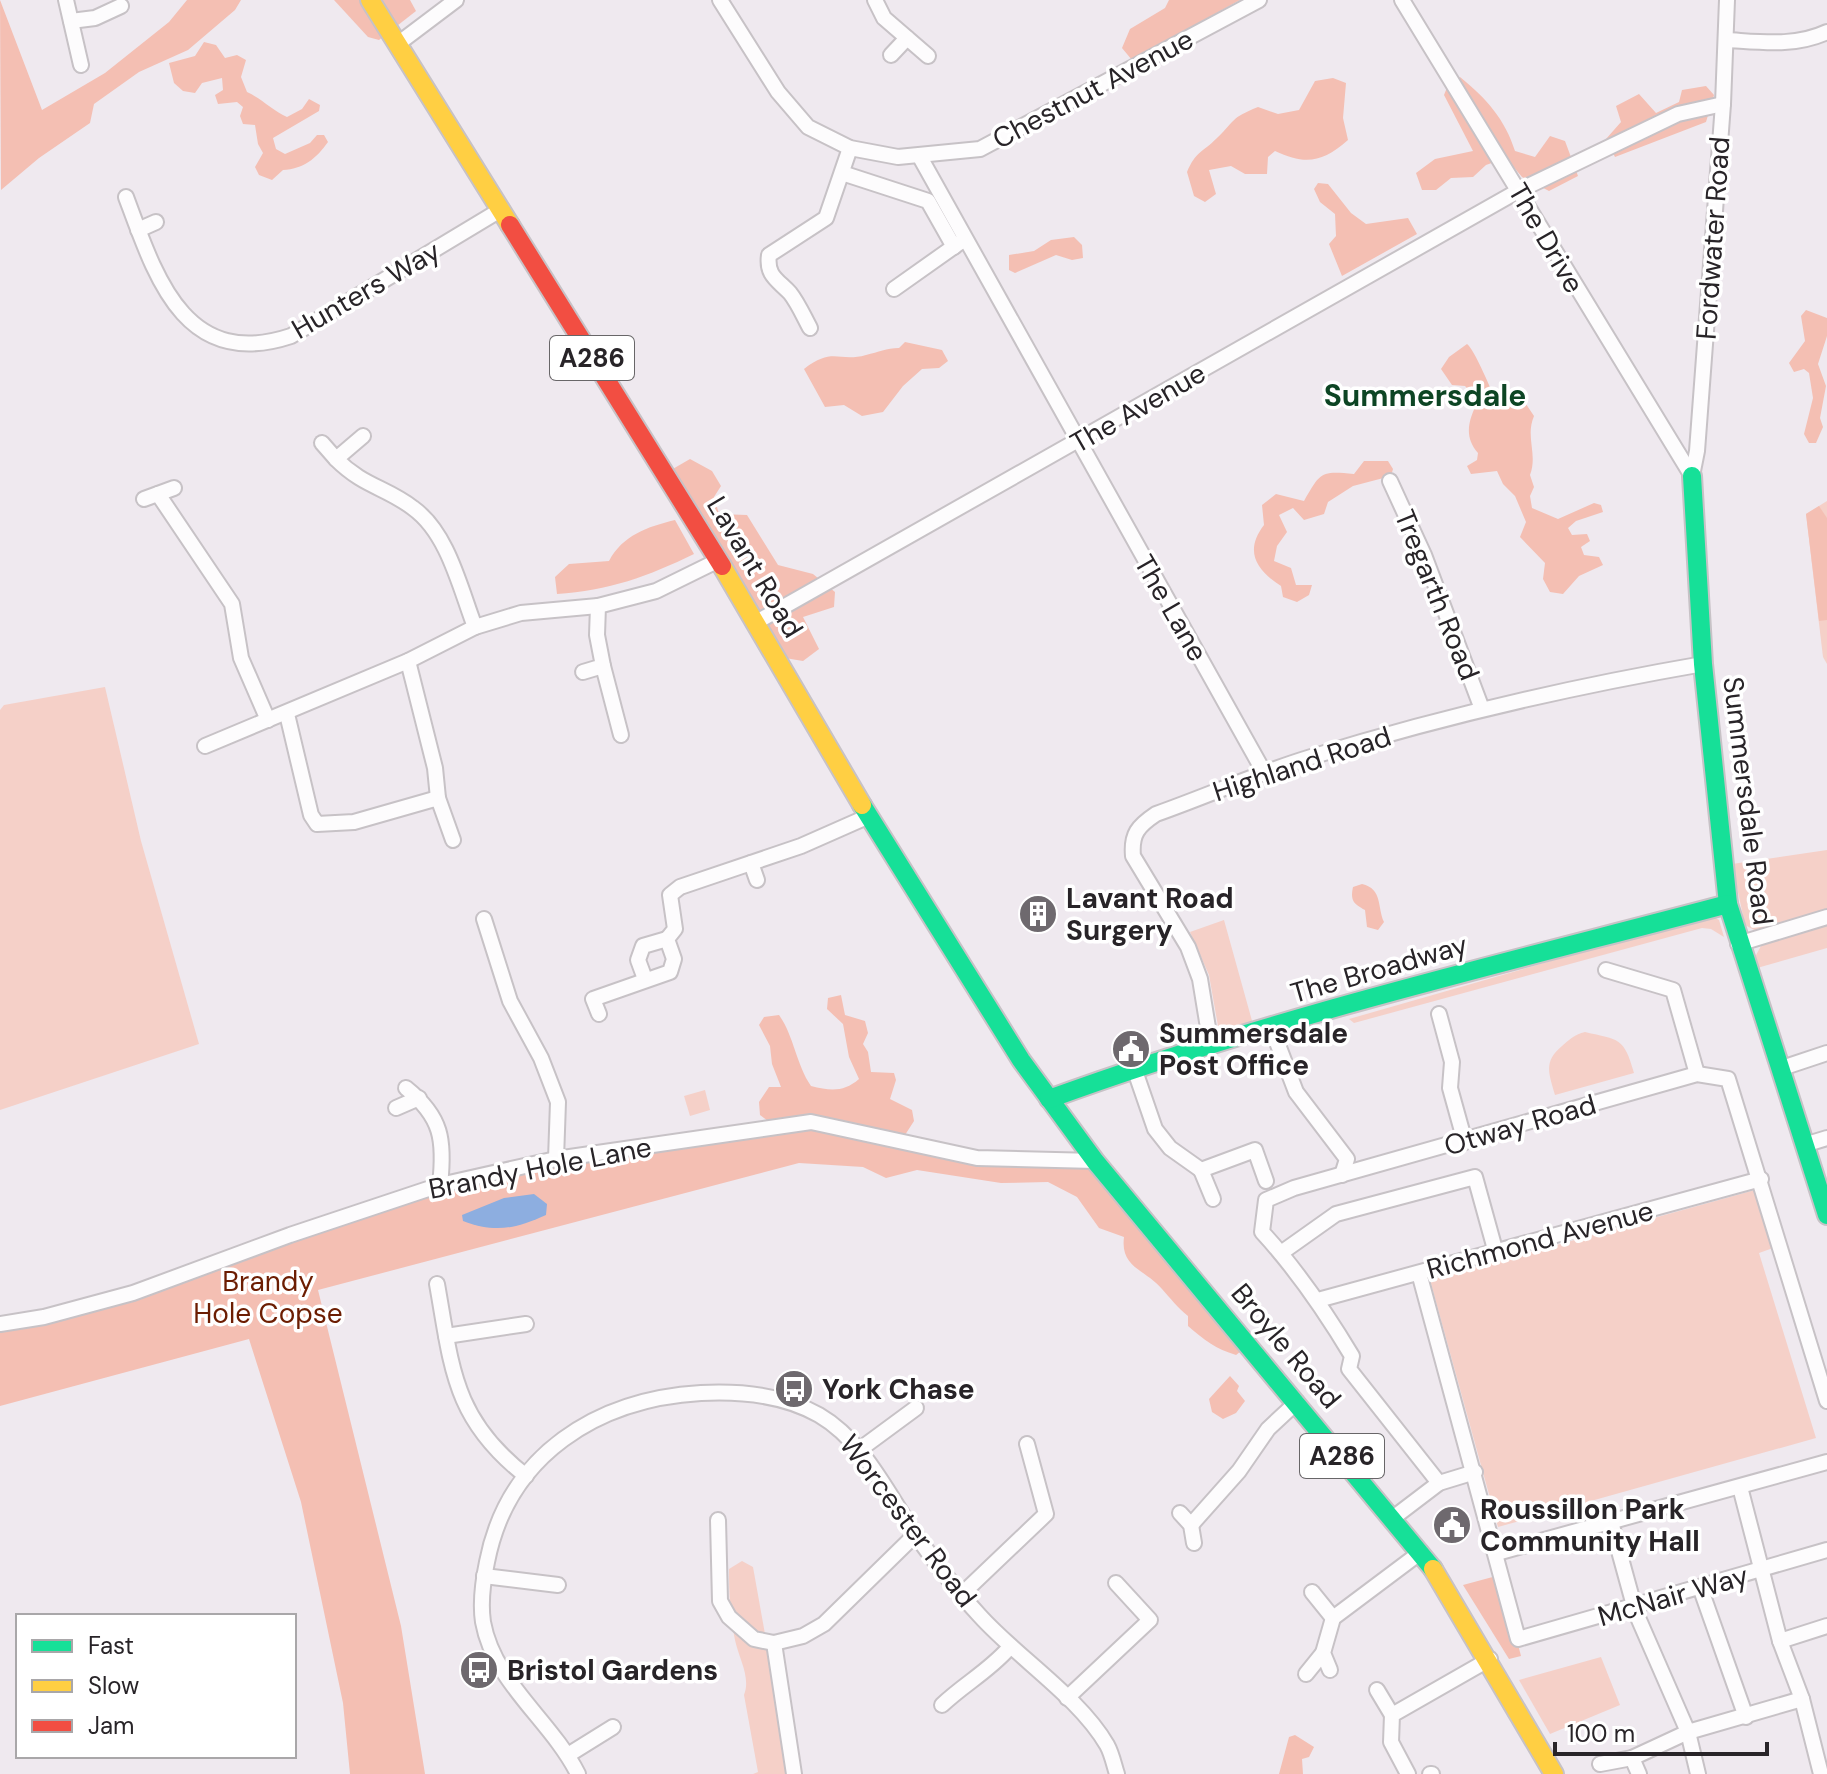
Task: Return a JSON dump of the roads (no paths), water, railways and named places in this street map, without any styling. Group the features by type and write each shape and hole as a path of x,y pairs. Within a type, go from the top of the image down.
{"main road":[{"name":"Lavant Road","path":"370,0 719,560 869,816 1049,1099 1095,1161"},
{"name":"Summersdale Road","path":"1692,476 1703,664 1728,904 1738,944 1827,1215"},
{"name":"The Broadway","path":"1049,1099 1134,1068 1728,904"},
{"name":"Broyle Road","path":"1095,1161 1421,1552 1450,1592 1554,1774"}],"street":[{"path":"66,0 81,65"},
{"path":"399,43 456,0"},
{"name":"Chestnut Avenue","path":"720,0 778,92 808,127 850,148 898,157 980,149 1259,0"},
{"path":"875,0 884,18 928,56"},
{"name":"The Drive","path":"1402,0 1692,476"},
{"name":"Fordwater Road","path":"1692,476 1698,443 1723,104 1727,0"},
{"path":"71,21 95,18 121,6"},
{"path":"1727,40 1780,44 1827,32"},
{"path":"891,55 907,38"},
{"name":"The Avenue","path":"755,623 1518,191 1678,114 1723,104"},
{"path":"810,328 789,293 776,283 767,266 769,255 826,218 850,148"},
{"path":"920,157 959,243"},
{"path":"842,173 928,201 959,243 1077,443"},
{"name":"Hunters Way","path":"126,197 165,288 188,321 215,339 243,346 266,344 291,336 502,209"},
{"path":"138,230 156,222"},
{"path":"894,289 959,243"},
{"path":"336,459 363,436"},
{"path":"322,443 356,479 411,505 425,517 445,549 475,627"},
{"name":"The Lane","path":"1077,443 1265,774"},
{"path":"174,488 151,496 232,604 241,658 268,720"},
{"name":"Tregarth Road","path":"1388,489 1424,555 1482,709"},
{"path":"205,746 408,661 475,627 521,613 598,606 656,591 719,560"},
{"path":"598,606 597,635 621,735"},
{"path":"408,661 435,768 438,798 453,840"},
{"name":"Highland Road","path":"1211,1046 1196,968 1188,947 1133,856 1132,841 1140,825 1156,814 1308,758 1482,709 1587,685 1703,664"},
{"path":"583,672 603,666"},
{"path":"287,714 311,815 317,824 354,822 438,798"},
{"path":"645,979 638,960 643,946 667,939 675,929 670,895 680,887 751,863 869,816"},
{"path":"751,863 757,880"},
{"path":"1738,944 1827,917"},
{"path":"484,919 510,1001 541,1058 558,1102 556,1159"},
{"path":"599,1014 593,999 670,972 674,959 667,939"},
{"path":"1606,970 1673,990 1697,1074 1728,1079 1827,1401"},
{"path":"1439,1014 1452,1062 1450,1088 1465,1142"},
{"path":"1272,1029 1296,1092 1347,1159 1342,1175"},
{"path":"1779,1069 1827,1053"},
{"path":"1134,1068 1155,1129 1170,1148 1201,1170 1213,1199"},
{"name":"Otway Road","path":"1439,1483 1349,1369 1352,1356 1318,1300 1262,1232 1266,1200 1342,1175 1697,1074"},
{"path":"406,1088 429,1106 444,1147 440,1185"},
{"path":"396,1108 419,1098"},
{"name":"Brandy Hole Lane","path":"0,1324 44,1317 133,1293 334,1219 440,1185 556,1159 811,1122 977,1158 1095,1161"},
{"path":"1804,1145 1827,1138"},
{"path":"1201,1170 1255,1150 1266,1181"},
{"path":"1281,1253 1336,1214 1475,1177 1496,1253"},
{"name":"Richmond Avenue","path":"1318,1300 1761,1179"},
{"path":"1419,1273 1497,1553 1827,1462"},
{"path":"437,1284 457,1387 473,1422 505,1459 526,1476"},
{"path":"446,1336 526,1324"},
{"name":"Worcester Road","path":"578,1774 568,1755 515,1690 496,1658 483,1621 484,1576 499,1518 526,1476 570,1433 594,1418 641,1401 693,1394 739,1393 797,1405 832,1424 859,1450 961,1595 1009,1648 1067,1698 1107,1745 1117,1774"},
{"path":"1191,1525 1239,1471 1268,1429 1297,1402"},
{"path":"859,1450 916,1408"},
{"path":"961,1595 1046,1514 1027,1444"},
{"path":"1393,1518 1439,1483 1475,1472"},
{"path":"1740,1487 1760,1571 1780,1641 1802,1699 1821,1774"},
{"path":"1180,1513 1191,1525 1194,1543"},
{"path":"718,1520 720,1601 729,1617 754,1639 774,1643 803,1636 824,1624 916,1534"},
{"path":"1611,1522 1634,1607 1688,1732 1698,1774"},
{"name":"McNair Way","path":"1497,1553 1518,1639 1827,1550"},
{"path":"1306,1674 1323,1653 1333,1618 1421,1552"},
{"path":"484,1576 558,1585"},
{"path":"1067,1698 1150,1620 1116,1583"},
{"path":"1700,1587 1746,1717"},
{"path":"1312,1592 1333,1618"},
{"path":"1780,1641 1827,1626"},
{"path":"774,1643 794,1774"},
{"path":"942,1705 966,1683 989,1671 1009,1648"},
{"path":"1323,1653 1330,1670"},
{"path":"1392,1715 1490,1659"},
{"path":"1377,1690 1392,1715 1391,1742 1408,1774"},
{"path":"1600,1764 1632,1758 1688,1732 1802,1699"},
{"path":"568,1755 613,1727"},
{"path":"1632,1758 1639,1774"}],"water":[{"path":"534,1194 547,1204 546,1215 535,1220 505,1228 463,1221 462,1215 504,1198"}],"place":[{"name":"Lavant Road Surgery","path":"1038,914"},
{"name":"Summersdale Post Office","path":"1131,1049"},
{"name":"York Chase","path":"794,1389"},
{"name":"Roussillon Park Community Hall","path":"1452,1525"},
{"name":"Bristol Gardens","path":"479,1670"}],"district":[{"name":"Summersdale","path":"1425,395"}],"park label":[{"name":"Brandy Hole Copse","path":"268,1297"}]}
